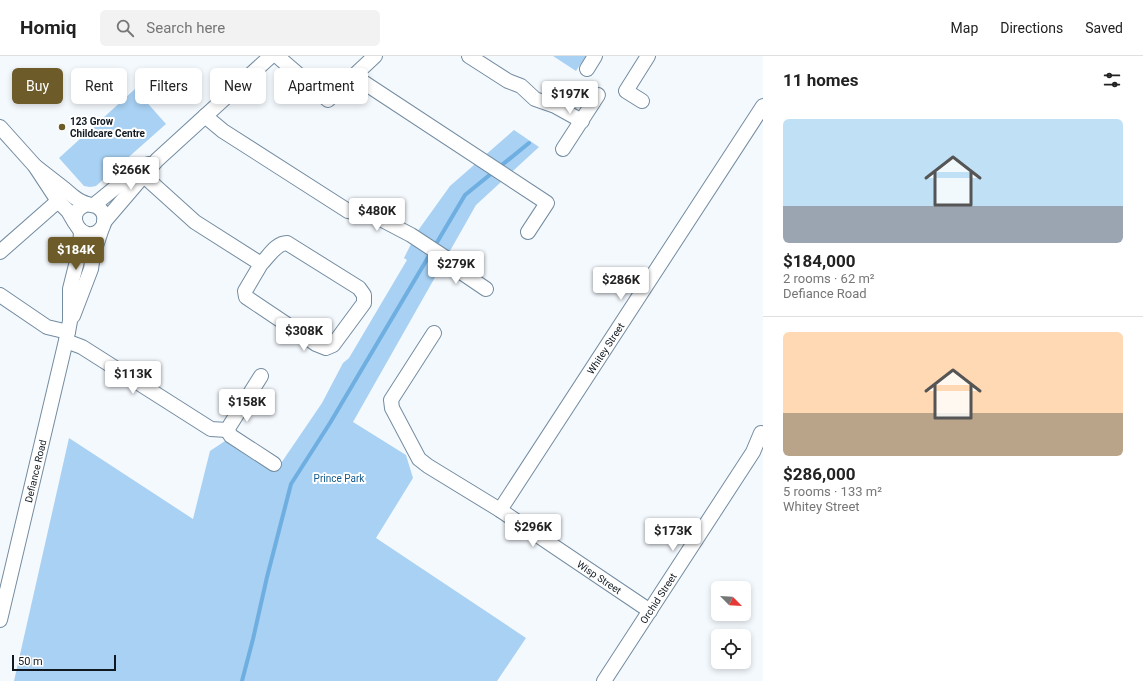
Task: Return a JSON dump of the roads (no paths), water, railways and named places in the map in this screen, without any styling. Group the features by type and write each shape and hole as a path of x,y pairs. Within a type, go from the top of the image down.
{"street":[{"name":"Defiance Road","path":"0,620 68,332 91,269 93,255 103,225 157,160 271,56"},
{"path":"277,56 291,68"},
{"path":"362,68 375,56"},
{"path":"469,56 508,81 522,86 535,99 555,106 582,121"},
{"path":"587,68 595,56"},
{"path":"642,101 626,91 648,56"},
{"path":"368,85 547,203 528,232"},
{"path":"563,149 598,95"},
{"name":"Whitey Street","path":"500,510 763,106"},
{"path":"205,116 223,131 348,211 371,214 411,235 449,260 452,266 486,289"},
{"path":"0,127 35,166 58,201 68,211 78,227 86,234 97,232 103,225 102,211 99,207 74,197 35,166"},
{"name":"Defiance Road","path":"91,205 137,170 157,160"},
{"path":"144,176 195,222 262,264"},
{"path":"0,252 58,201"},
{"path":"78,227 76,213 79,209 91,205"},
{"name":"Defiance Road","path":"68,332 70,289 80,249 78,227"},
{"path":"288,243 359,288 364,295 364,303 333,345 326,348 316,344 246,297 245,291 262,264 278,245 288,243"},
{"path":"0,295 47,326 68,332 82,347 211,428 227,430 231,436 274,464"},
{"name":"Wisp Street","path":"434,333 391,400 392,408 419,459 500,510 650,611"},
{"path":"227,430 261,376"},
{"name":"Orchid Street","path":"604,681 753,452 761,433"}],"waterway":[{"path":"242,681 291,484 330,423 465,195 529,143"}],"place":[{"name":"123 Grow Childcare Centre","path":"62,127"}],"park label":[{"name":"Prince Park","path":"339,478"}]}
